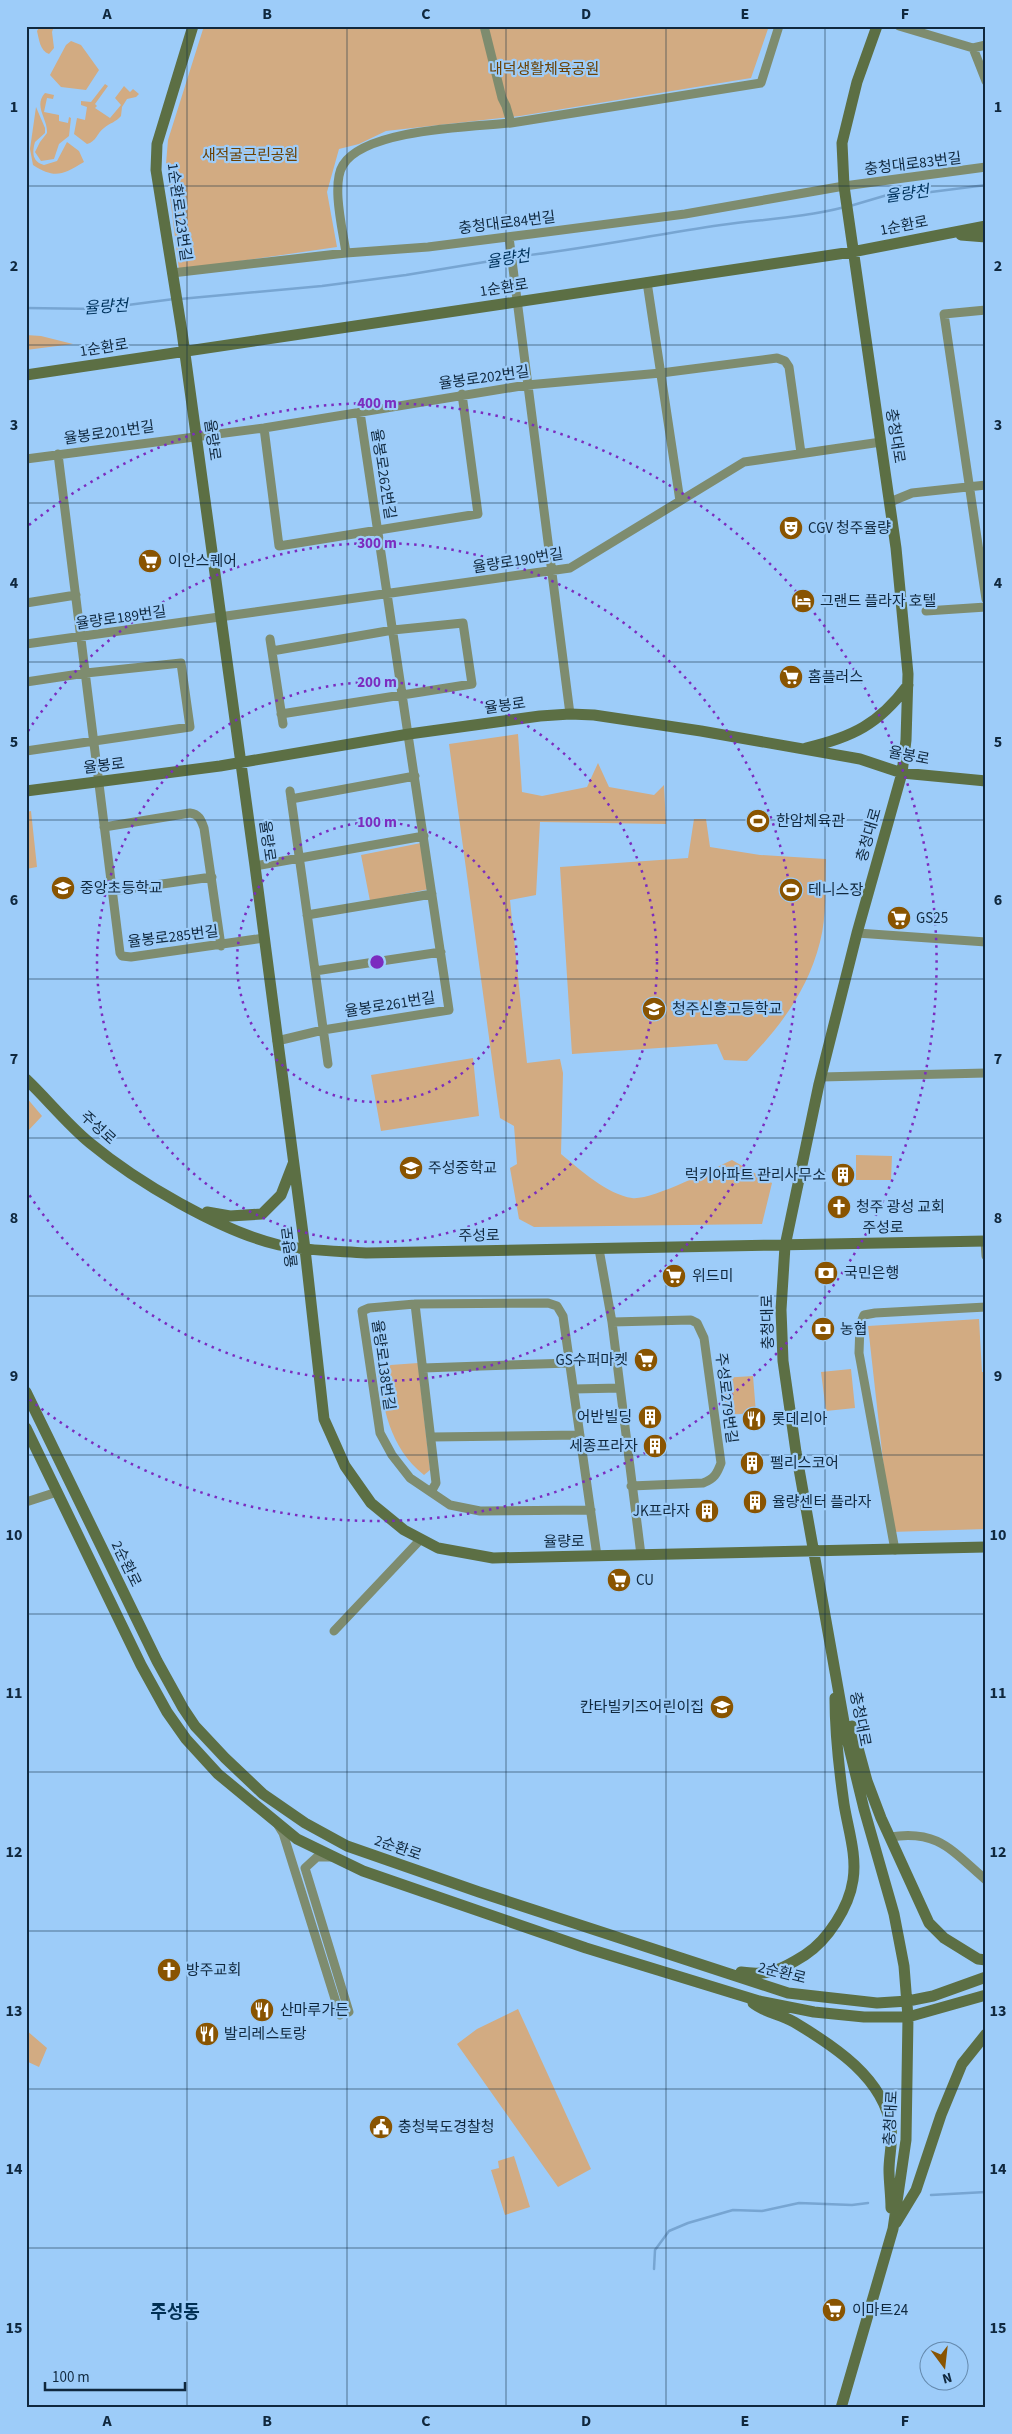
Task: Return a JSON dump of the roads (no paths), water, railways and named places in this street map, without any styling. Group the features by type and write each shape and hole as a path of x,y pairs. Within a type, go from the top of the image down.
{"street":[{"name":"1순환로123번길","path":"182,332 156,170 157,144 193,26"},
{"path":"484,26 502,98 511,123"},
{"path":"346,253 337,188 343,166 359,150 391,137 511,123 761,82 780,26"},
{"path":"844,190 842,143 857,82 877,26"},
{"path":"899,26 973,48 986,45"},
{"path":"973,48 986,81"},
{"name":"충청대로83번길","path":"844,190 986,167"},
{"name":"충청대로84번길","path":"172,273 509,237 685,214 844,190"},
{"name":"충청대로","path":"841,2408 893,2229 906,2140 908,2017 904,1966 894,1914 847,1739 783,1361 781,1310 785,1246 821,1077 857,933 902,773 908,685 903,612 890,502 844,190"},
{"name":"1순환로","path":"26,375 852,252 986,226"},
{"path":"942,234 986,237"},
{"path":"509,237 570,714"},
{"path":"647,282 680,501"},
{"path":"986,310 944,314 986,600"},
{"name":"율량로","path":"182,332 306,1249 324,1419 330,1437 345,1466 371,1503 404,1530 438,1548 493,1558 986,1547"},
{"name":"율봉로202번길","path":"196,435 264,428 462,394 527,385 661,373 777,358 785,361 789,367 800,453"},
{"path":"264,428 279,546 478,514 462,394"},
{"name":"율봉로262번길","path":"360,412 409,734"},
{"name":"율봉로201번길","path":"26,459 196,435"},
{"name":"율량로190번길","path":"220,618 570,568 744,462 881,442"},
{"name":"율봉로285번길","path":"58,454 100,782 118,947 122,956 131,957 221,946 264,938"},
{"path":"890,502 912,493 986,485"},
{"path":"26,603 76,595"},
{"path":"926,611 986,607"},
{"name":"율량로189번길","path":"26,644 220,618"},
{"path":"270,639 282,719 403,694 472,684 463,623 393,630 272,651"},
{"path":"26,682 86,673 181,663 190,727 26,750"},
{"path":"802,749 827,743 874,722 892,706 908,685"},
{"name":"율봉로","path":"26,791 241,762 409,734 540,716 570,714 594,715 681,728 860,759 902,773 986,782"},
{"name":"율봉로261번길","path":"277,1041 323,1030 450,1010 409,734"},
{"path":"328,1064 290,795 415,776"},
{"path":"104,827 190,813 196,814 200,818 204,828 221,946"},
{"path":"255,866 424,836"},
{"path":"112,891 212,877"},
{"path":"307,915 432,894"},
{"path":"857,933 986,942"},
{"path":"315,971 441,952"},
{"path":"821,1077 986,1073"},
{"name":"주성로","path":"26,1079 80,1134 126,1171 224,1225 278,1245 366,1253 985,1241"},
{"path":"194,1209 230,1216 262,1214 281,1195 294,1162"},
{"path":"985,1241 986,1256"},
{"path":"598,1249 612,1322 641,1556"},
{"name":"율량로138번길","path":"591,1510 480,1511 450,1505 410,1478 392,1455 380,1433 362,1311 369,1308 415,1304 548,1303 558,1306 563,1316 574,1389 580,1436 591,1510 597,1556"},
{"path":"415,1304 436,1483 431,1492"},
{"path":"895,1550 859,1352 860,1324 864,1315 874,1313 986,1306"},
{"name":"주성로279번길","path":"612,1322 690,1320 697,1323 704,1338 721,1463 718,1472 712,1480 703,1483 631,1486"},
{"path":"424,1368 570,1363"},
{"path":"574,1389 620,1388"},
{"name":"2순환로","path":"26,1392 157,1661 182,1708 195,1726 262,1794 305,1823 347,1846 788,1993 877,2003 908,2001 933,1996 986,1977"},
{"name":"2순환로","path":"26,1428 141,1665 167,1712 186,1739 218,1774 296,1839 363,1871 586,1948 746,1998 814,2012 864,2017 908,2017 986,1995"},
{"path":"432,1437 580,1436"},
{"path":"26,1502 57,1492"},
{"path":"334,1631 421,1539"},
{"path":"709,1968 761,1975 782,1970 818,1946 839,1918 853,1881 854,1856 844,1805 835,1732 835,1666"},
{"path":"835,1666 867,1780 890,1837 929,1922 944,1938 978,1959 986,1960"},
{"path":"277,1823 283,1833 344,2014 305,1868 317,1857 332,1857"},
{"path":"890,1837 910,1834 928,1836 943,1844 986,1880"},
{"path":"746,1998 760,2008 792,2021 816,2036 852,2063 875,2088 888,2111 891,2130 889,2171 893,2229"},
{"path":"893,2229 916,2190 941,2114 962,2064 986,2034"}],"waterway":[{"name":"율량천","path":"850,206 894,193 931,192 986,185"},
{"name":"율량천","path":"514,257 721,225 798,216 845,207"},
{"name":"율량천","path":"180,299 322,286 406,275 509,258"},
{"name":"율량천","path":"26,308 97,309 174,299"},
{"path":"931,2195 986,2192"},
{"path":"654,2269 655,2250 669,2231 688,2223 733,2210 762,2211 799,2203 852,2205 868,2203"}],"place":[{"name":"CGV 청주율량","path":"791,528"},
{"name":"이안스퀘어","path":"150,561"},
{"name":"그랜드 플라자 호텔","path":"803,601"},
{"name":"홈플러스","path":"791,677"},
{"name":"한암체육관","path":"758,821"},
{"name":"중앙초등학교","path":"63,888"},
{"name":"테니스장","path":"791,890"},
{"name":"GS25","path":"899,918"},
{"name":"청주신흥고등학교","path":"654,1009"},
{"name":"주성중학교","path":"411,1168"},
{"name":"럭키아파트 관리사무소","path":"843,1175"},
{"name":"청주 광성 교회","path":"839,1207"},
{"name":"국민은행","path":"826,1273"},
{"name":"위드미","path":"674,1276"},
{"name":"농협","path":"823,1329"},
{"name":"GS수퍼마켓","path":"646,1360"},
{"name":"어반빌딩","path":"650,1417"},
{"name":"롯데리아","path":"754,1419"},
{"name":"세종프라자","path":"655,1446"},
{"name":"펠리스코어","path":"752,1463"},
{"name":"율량센터 플라자","path":"755,1502"},
{"name":"JK프라자","path":"707,1511"},
{"name":"CU","path":"619,1580"},
{"name":"칸타빌키즈어린이집","path":"722,1707"},
{"name":"방주교회","path":"169,1970"},
{"name":"산마루가든","path":"262,2010"},
{"name":"발리레스토랑","path":"207,2034"},
{"name":"충청북도경찰청","path":"381,2127"},
{"name":"이마트24","path":"834,2310"}],"district":[{"name":"주성동","path":"175,2312"}],"park label":[{"name":"내덕생활체육공원","path":"544,69"},
{"name":"새적굴근린공원","path":"250,155"}]}
